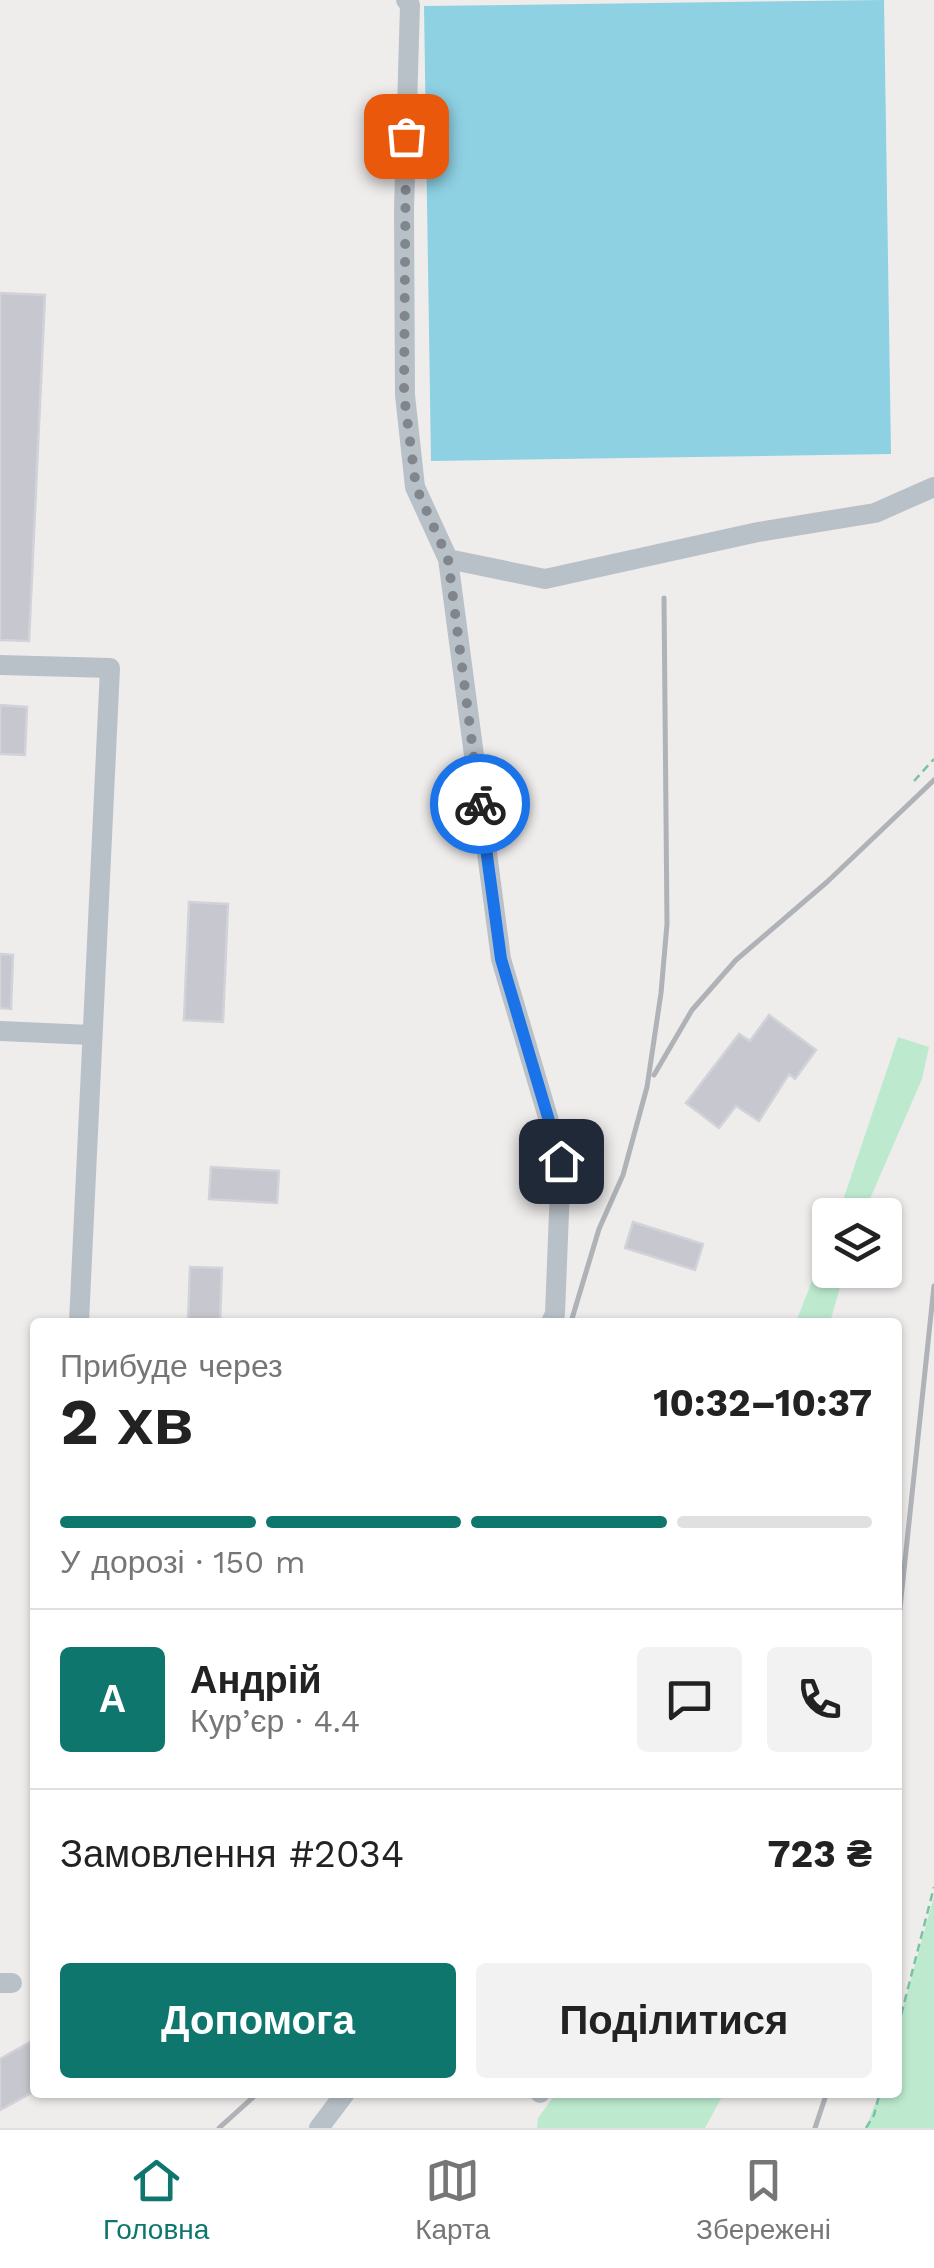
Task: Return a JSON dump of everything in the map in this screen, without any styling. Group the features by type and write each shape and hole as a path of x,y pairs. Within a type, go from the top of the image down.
{"lane":[{"path":"406,0 410,5 404,395 416,487 448,559 501,959 561,1161 556,1318"},
{"path":"448,559 546,579 758,532 875,513 934,487"},
{"path":"0,665 110,668 79,1318"},
{"path":"0,1031 91,1035"},
{"path":"319,2128 342,2098"}],"path":[{"path":"914,781 934,759"},
{"path":"902,2012 934,1888"},
{"path":"866,2128 878,2098"}],"green space":[{"path":"898,1037 929,1047 922,1079 870,1198 844,1198"},
{"path":"812,1281 812,1288 840,1288 831,1318 798,1318"},
{"path":"934,1896 934,2128 866,2128 877,2098 902,2098 902,2012"},
{"path":"553,2098 721,2098 705,2128 537,2128 538,2118"}],"water":[{"path":"884,0 891,454 431,461 424,6"}],"building":[{"path":"0,293 45,295 29,641 0,640"},
{"path":"0,705 27,707 25,755 0,754"},
{"path":"189,902 228,904 223,1022 184,1020"},
{"path":"0,954 13,955 11,1009 0,1008"},
{"path":"769,1015 816,1050 795,1079 789,1074 759,1121 736,1106 719,1128 686,1103 739,1034 750,1041"},
{"path":"211,1167 279,1171 277,1203 209,1199"},
{"path":"633,1222 703,1244 695,1270 625,1248"},
{"path":"190,1267 222,1268 220,1318 188,1318"},
{"path":"30,2042 30,2094 0,2110 0,2059"}],"railway":[{"path":"572,1318 599,1229 623,1175 647,1087 661,993 667,924 664,598"},
{"path":"654,1075 692,1010 736,960 827,882 934,780"},
{"path":"902,1589 934,1286"},
{"path":"219,2128 252,2098"},
{"path":"815,2128 825,2098"}],"way so far":[{"path":"406,136 404,395 416,487 448,559 480,804"}],"route":[{"path":"480,804 501,959 561,1161"}]}
